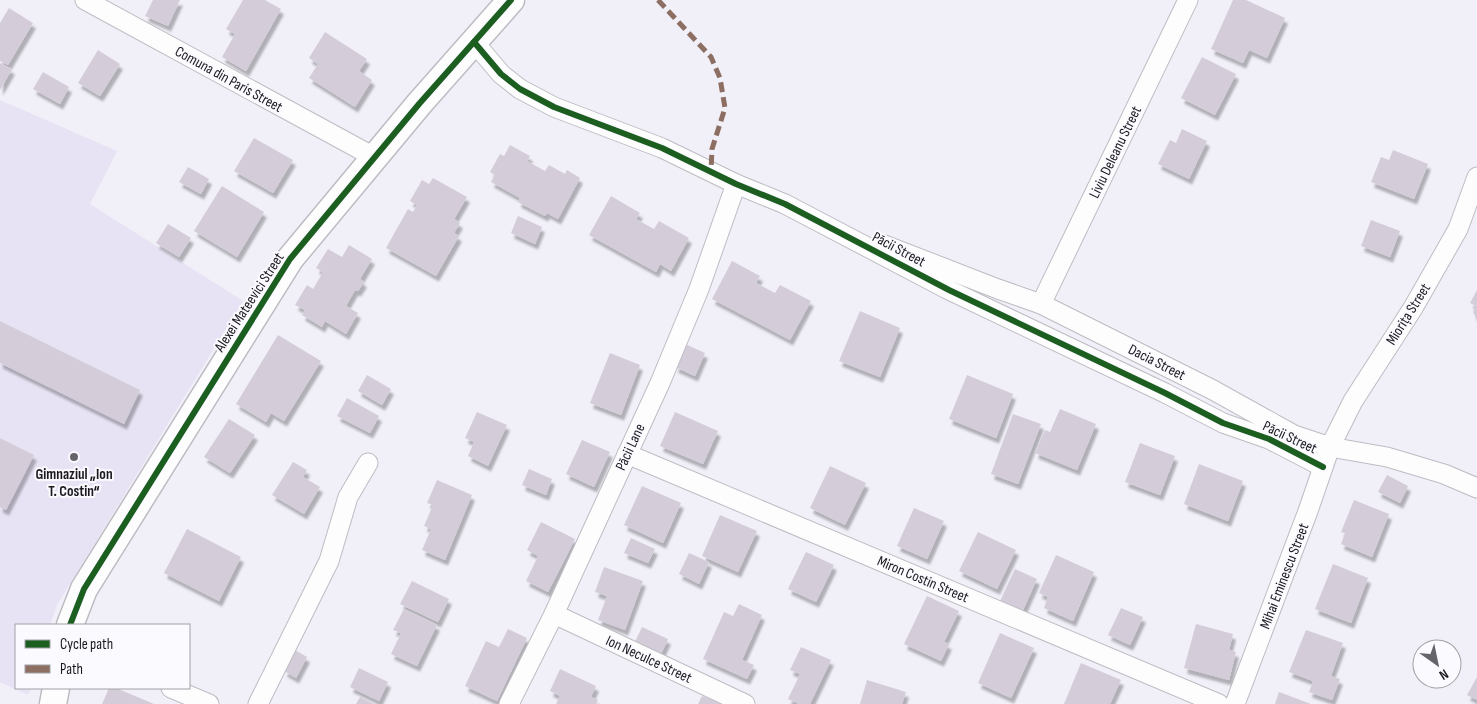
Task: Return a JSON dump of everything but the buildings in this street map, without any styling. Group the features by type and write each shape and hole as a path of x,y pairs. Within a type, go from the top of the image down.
{"street":[{"name":"Comuna din Paris Street","path":"85,0 374,157"},
{"name":"Alexei Mateevici Street","path":"70,624 84,589 290,259 374,157 511,0"},
{"name":"Liviu Deleanu Street","path":"1042,304 1188,0"},
{"name":"Păcii Street","path":"474,42 500,74 520,88 554,107 662,148 736,184 785,204 966,298 1165,393 1223,423 1269,439 1323,466"},
{"name":"Miorița Street","path":"1330,446 1353,401 1413,308 1458,229 1477,177"},
{"name":"Păcii Lane","path":"508,704 554,614 660,383 699,289 736,184"},
{"name":"Dacia Street","path":"837,230 870,240 998,290 1042,304 1213,390 1294,435 1330,446 1386,457 1444,474 1477,488"},
{"name":"Mihai Eminescu Street","path":"1235,704 1308,511 1330,446"},
{"name":"Miron Costin Street","path":"627,454 1219,704"},
{"path":"258,704 329,561 348,497 368,462"},
{"name":"Ion Neculce Street","path":"554,614 745,704"},
{"path":"173,689 209,704"}],"shaded area":[{"name":"Gimnaziul „Ion T. Costin“","path":"0,100 117,151 90,204 243,301 57,605 50,624 15,624 15,689 0,682"},
{"name":"Gimnaziul „Ion T. Costin“","path":"15,689 31,689 28,695"}],"marked path":[{"path":"658,0 711,57 720,78 725,108 712,149 711,171"}],"cycle path":[{"path":"70,624 84,589 290,259 419,104 511,0"},
{"path":"474,42 501,74 520,89 554,107 662,148 736,184 785,204 949,290 1165,393 1223,423 1269,439 1323,467"}],"place":[{"name":"Gimnaziul „Ion T. Costin“","path":"74,457"}]}
